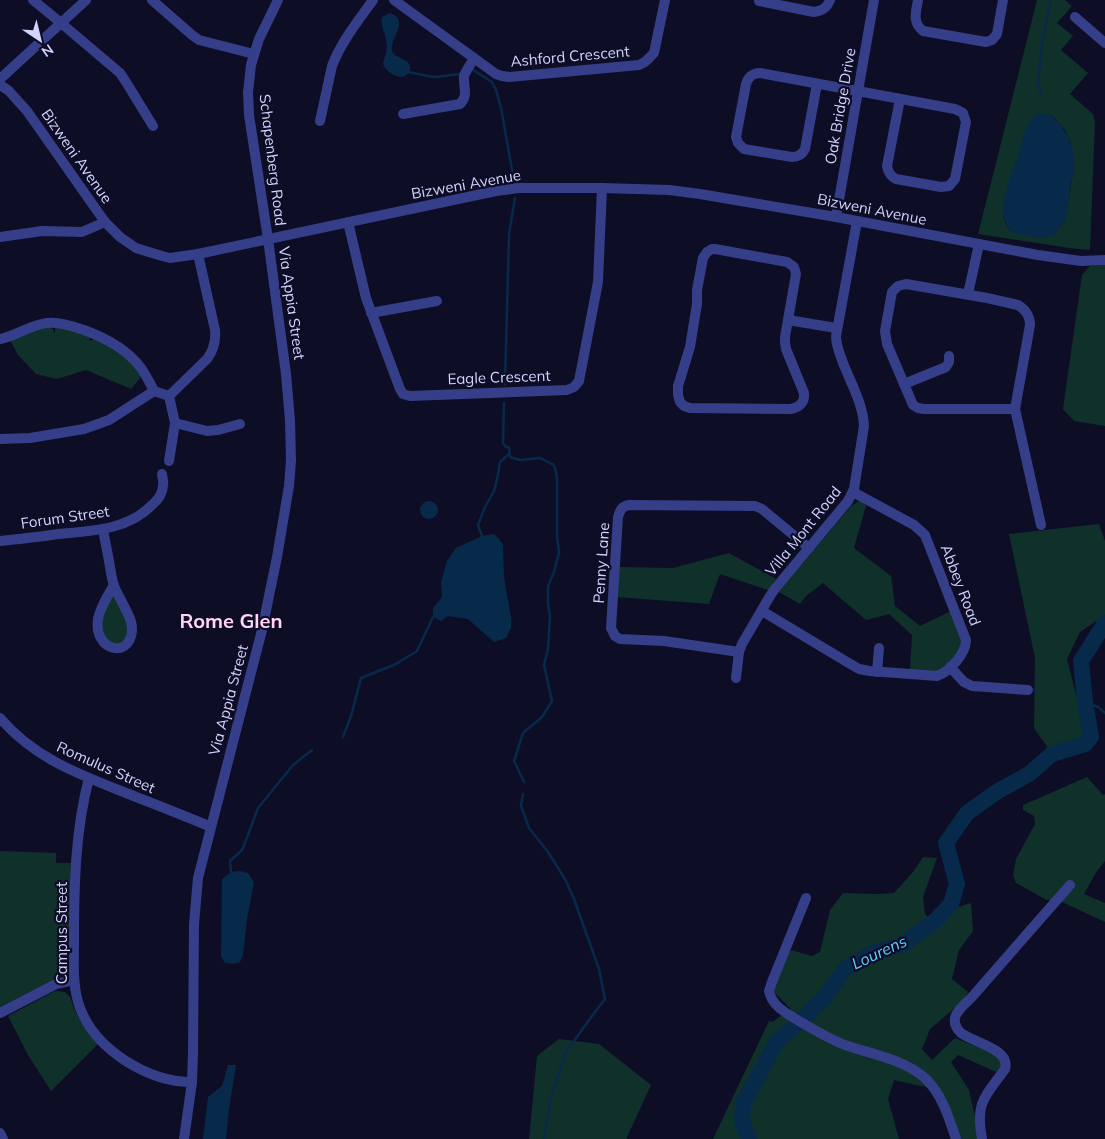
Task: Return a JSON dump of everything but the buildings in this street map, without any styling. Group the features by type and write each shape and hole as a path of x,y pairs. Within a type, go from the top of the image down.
{"street":[{"path":"33,0 120,74 153,126"},
{"path":"0,79 86,0"},
{"path":"152,0 199,40 254,54"},
{"name":"Schapenberg Road","path":"268,239 249,115 248,92 258,39 278,0"},
{"path":"320,122 335,59 351,30 373,0"},
{"name":"Ashford Crescent","path":"394,0 496,74 502,76 639,65 654,53 665,0"},
{"path":"759,1 814,12 823,10 830,0"},
{"name":"Oak Bridge Drive","path":"836,217 874,0"},
{"path":"918,0 915,18 918,26 923,31 986,42 992,40 997,34 1003,0"},
{"path":"1075,17 1105,42"},
{"path":"403,114 460,104 465,97 464,78 474,58"},
{"path":"817,84 805,149 802,154 792,157 744,149 738,143 736,137 746,84 751,76 760,73 956,109 964,116 966,122 955,178 949,186 941,187 896,178 890,175 887,166 900,99"},
{"name":"Bizweni Avenue","path":"0,85 8,90 27,110 106,222 120,237 136,248 170,258 198,254 496,191 518,188 602,188 669,190 700,194 836,217 1038,255 1081,261 1105,260"},
{"name":"Eagle Crescent","path":"348,222 371,313 400,389 406,395 570,389 577,384 580,377 598,282 602,188"},
{"name":"Villa Mont Road","path":"736,678 739,652 742,644 774,590 848,501 853,492 864,419 860,404 837,347 836,328 857,221"},
{"path":"0,237 42,231 82,232 106,222"},
{"name":"Via Appia Street","path":"184,1139 192,1082 194,924 198,878 262,630 289,486 291,460 287,383 268,239"},
{"path":"968,294 979,244"},
{"path":"715,249 792,264 796,274 788,320 784,337 785,346 804,393 804,400 799,406 790,409 690,408 680,402 678,386 690,347 697,304 697,290 703,258 706,252 715,249"},
{"path":"168,396 207,359 215,342 215,330 198,254"},
{"path":"1015,410 921,409 916,407 904,384 886,338 886,325 892,292 895,288 900,284 906,284 1014,303 1022,307 1029,318 1030,326 1015,410 1041,525"},
{"path":"371,313 437,301"},
{"path":"788,320 836,328"},
{"path":"0,339 8,338 46,323 74,326 105,338 126,352 140,367 154,391 168,396"},
{"path":"904,384 946,366 949,362 949,356"},
{"path":"0,439 30,438 84,429 109,420 154,391"},
{"path":"168,396 175,423 169,461"},
{"path":"175,423 207,431 240,424"},
{"name":"Forum Street","path":"0,541 103,529 122,524 150,508 158,500 162,492 162,474"},
{"name":"Abbey Road","path":"853,492 914,525 925,535 966,640 963,652 950,667"},
{"name":"Penny Lane","path":"739,652 664,641 620,639 615,636 611,628 618,517 621,509 629,505 755,506 762,509 809,548"},
{"path":"103,529 114,584 130,618 132,627 131,638 125,646 118,648 112,648 101,640 97,625 101,608 114,584"},
{"path":"762,611 847,662 865,670 937,676 950,667 964,682 972,686 1028,690"},
{"path":"878,672 879,648"},
{"name":"Romulus Street","path":"0,718 21,739 64,768 211,827"},
{"name":"Campus Street","path":"88,778 83,799 76,872 74,980 80,1008 94,1032 114,1053 132,1065 176,1081 192,1082"},
{"path":"982,1139 979,1124 980,1106 984,1097 1005,1069 1006,1060 1000,1053 961,1034 956,1029 954,1020 960,1009 1070,885"},
{"path":"806,898 775,972 769,991 770,996 777,1005 795,1018 827,1037 901,1064 926,1079 941,1101 956,1139"},
{"path":"0,1013 56,984 74,980"},
{"path":"0,1133 2,1139"}],"green space":[{"path":"1037,0 1065,0 1072,6 1057,23 1073,36 1061,50 1088,73 1070,94 1093,114 1095,122 1090,250 978,234","holes":["1040,113 1052,116 1065,130 1071,143 1074,167 1065,221 1054,235 1009,229 1003,216 1010,180 1034,117"]},
{"path":"1105,265 1105,426 1074,421 1063,409 1082,275 1090,266"},
{"path":"46,326 53,329 54,333 55,328 59,326 92,337 89,339 90,341 98,337 114,350 116,348 142,373 140,378 131,389 86,370 57,379 36,374 18,355 10,340"},
{"path":"859,501 867,502 854,548 891,576 895,606 920,626 951,611 962,641 961,649 943,669 936,672 910,671 912,635 889,614 866,620 823,583 806,596 800,604 779,592 851,506"},
{"path":"1099,524 1105,541 1105,615 1080,632 1067,659 1085,737 1066,746 1048,748 1034,728 1035,658 1009,534"},
{"path":"729,553 776,579 768,590 720,574 709,604 617,597 619,567 673,568"},
{"path":"113,596 128,623 126,639 116,645 105,638 101,621"},
{"path":"1087,777 1103,795 1105,794 1105,861 1084,894 1105,903 1105,922 1062,902 1047,900 1016,883 1013,875 1016,859 1035,824 1034,816 1023,810 1023,805"},
{"path":"0,851 56,853 56,863 71,863 69,966 63,975 0,1007"},
{"path":"923,857 937,858 923,897 925,914 938,928 952,909 971,903 973,931 959,950 952,979 968,992 961,1003 930,1029 922,1049 932,1060 955,1038 999,1056 1002,1066 996,1072 958,1055 951,1062 969,1090 980,1139 957,1139 939,1090 894,1080 888,1099 899,1139 713,1139 769,1021 772,1022 791,1009 772,990 782,965 791,950 812,956 820,952 830,910 843,893 894,893 913,872"},
{"path":"55,991 65,992 70,997 81,1022 98,1044 51,1091 28,1055 8,1016"},
{"path":"559,1039 599,1044 651,1085 627,1139 529,1139 537,1056"}],"water":[{"path":"390,13 399,20 398,30 392,46 393,54 410,65 408,73 401,77 393,75 383,64 387,47 382,17"},
{"path":"1040,113 1052,116 1068,136 1073,151 1074,167 1065,221 1055,234 1041,238 1012,233 1003,211 1006,192 1026,130 1032,119"},
{"path":"425,501 433,501 438,506 436,517 425,519 420,514 420,506"},
{"path":"494,534 503,545 504,578 511,617 511,628 506,638 494,642 468,619 448,616 441,621 433,617 433,608 442,597 441,582 447,561 456,548 482,536"},
{"path":"240,871 248,873 254,882 243,955 240,962 234,964 225,963 221,956 222,879 231,872"},
{"path":"228,1065 236,1065 226,1139 203,1139 208,1097 222,1086"}],"waterway":[{"path":"1041,93 1038,83 1042,44 1051,0"},
{"path":"473,70 492,82 496,90 513,175"},
{"path":"408,72 436,77 459,74"},
{"path":"505,385 509,234 515,198"},
{"path":"504,403 503,443 506,447 509,447 510,457 520,460 540,458 554,465 557,477 557,535 559,553 548,586 550,616 548,649 544,665 552,701 542,717 523,733 514,761 524,782"},
{"path":"482,536 478,525 494,491 500,462 509,454"},
{"path":"343,737 351,716 361,678 396,664 417,651 433,617"},
{"name":"Lourens","path":"749,1139 742,1121 743,1104 777,1041 824,998 846,968 875,952 902,945 936,920 951,904 957,884 946,843 967,813 998,791 1029,774 1052,754 1085,744 1091,737 1081,661 1105,623"},
{"path":"1085,702 1098,707 1105,713"},
{"path":"231,872 230,861 242,850 258,808 293,765 312,750"},
{"path":"523,794 521,806 529,828 548,852 565,879 574,899 599,969 605,999 566,1052 550,1101 544,1139"}],"district":[{"name":"Rome Glen","path":"231,620"}]}
